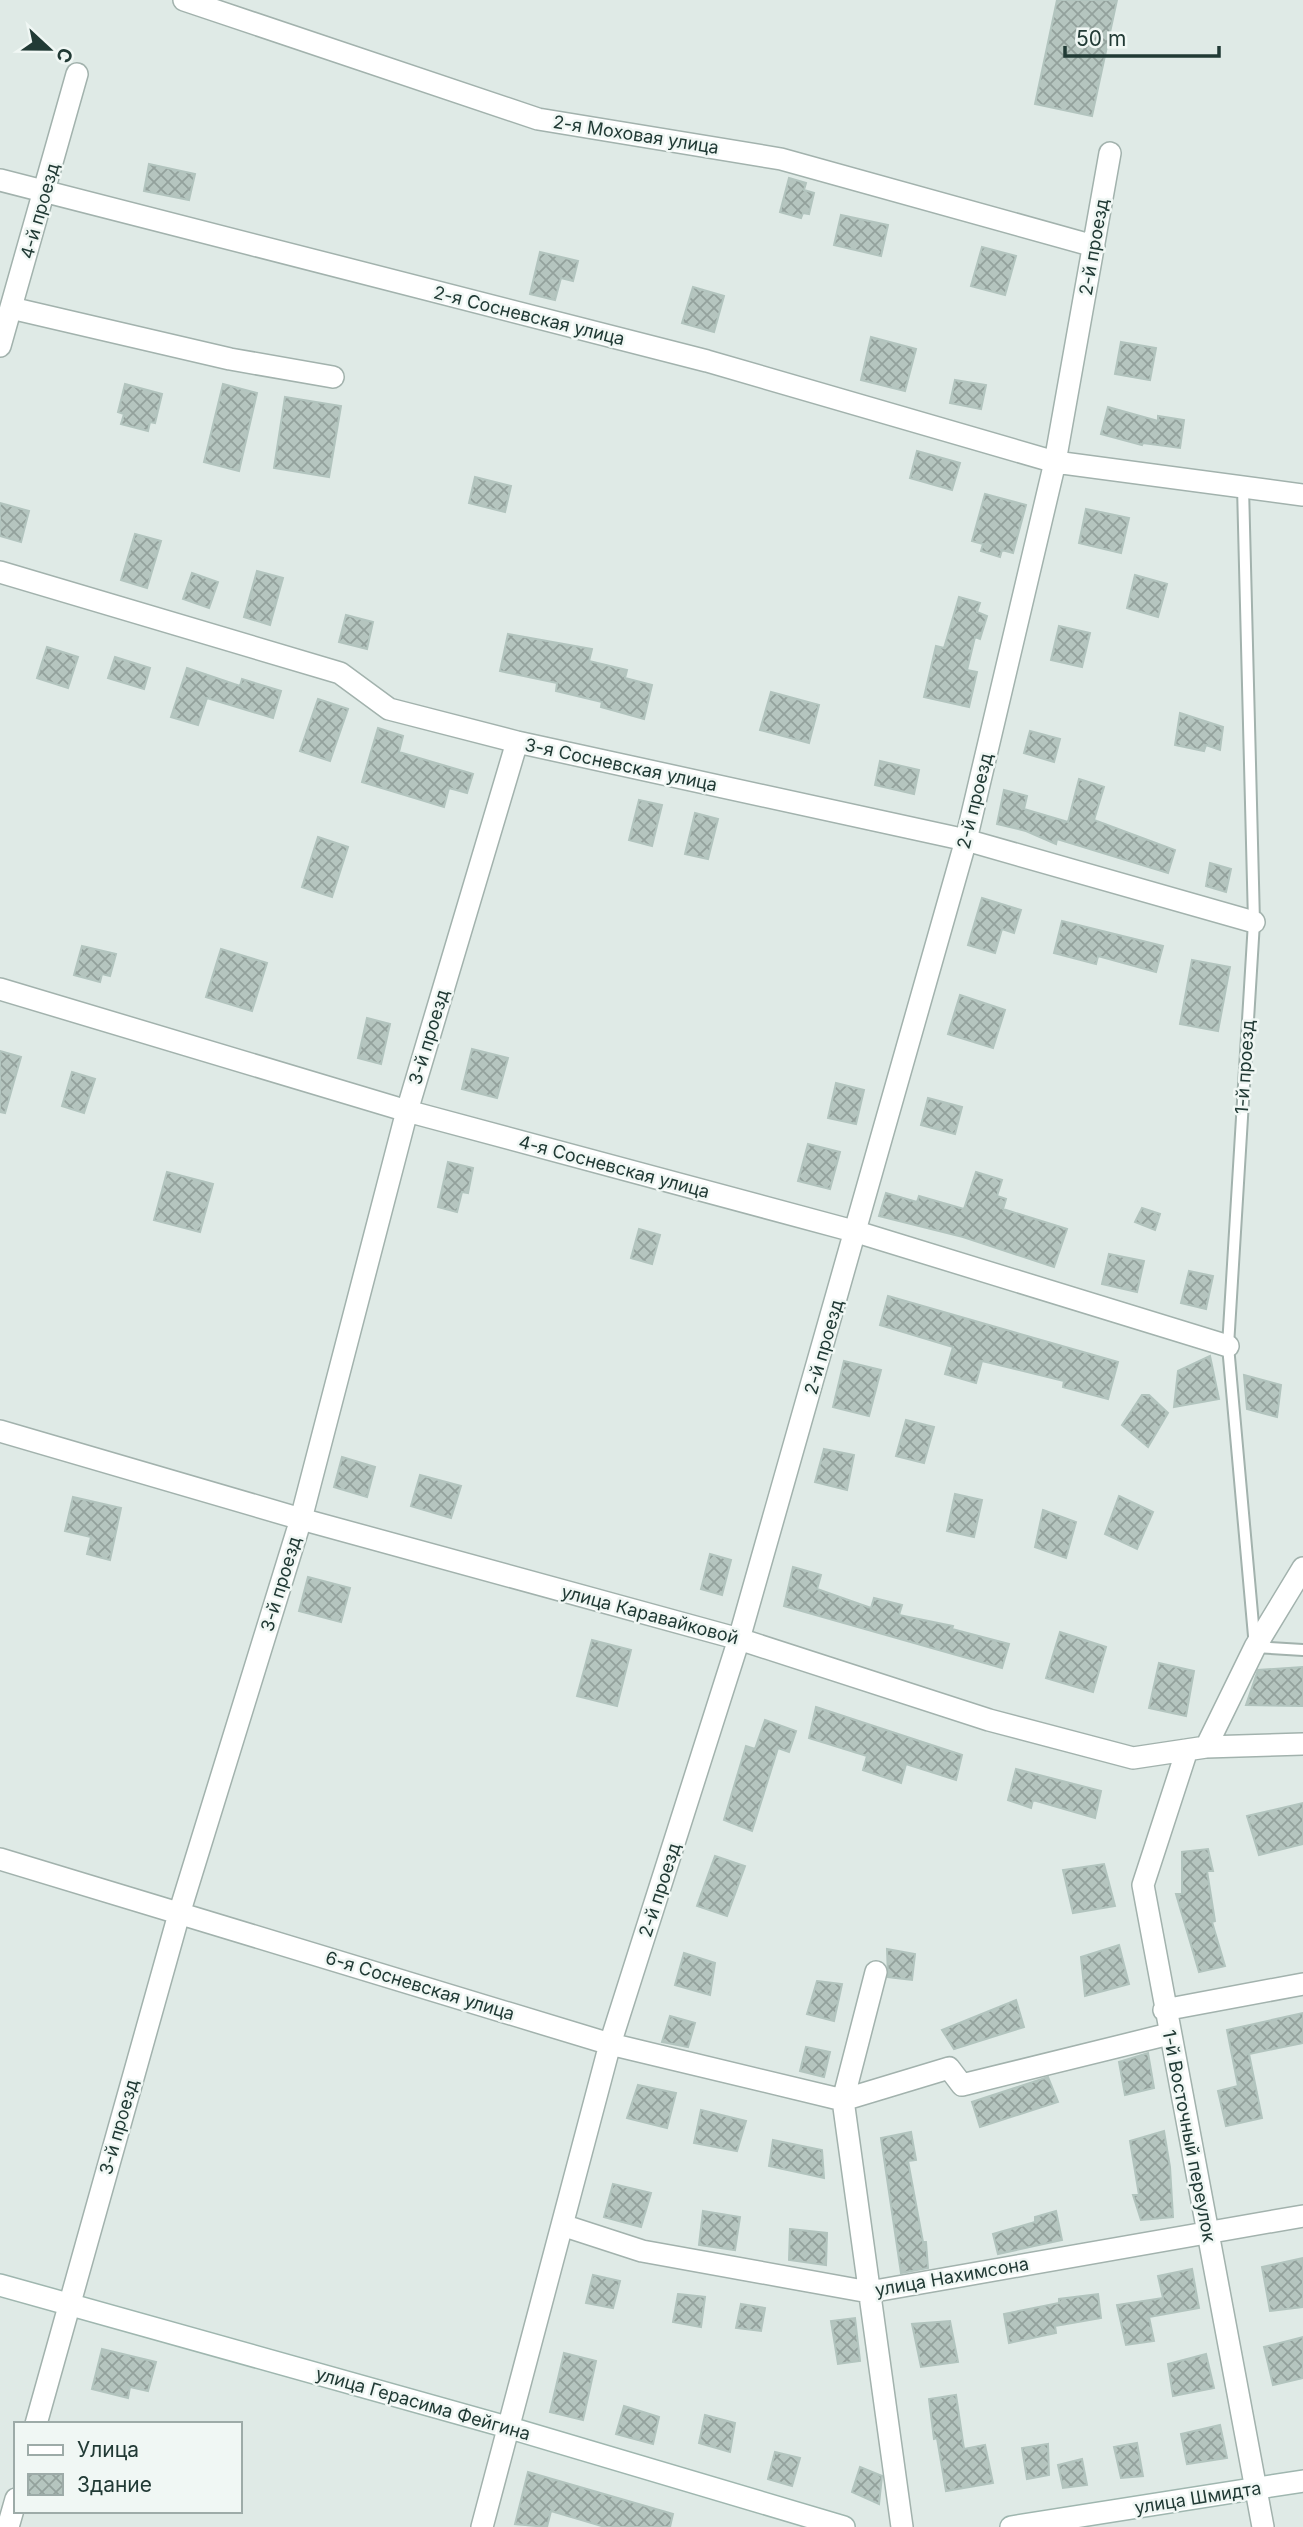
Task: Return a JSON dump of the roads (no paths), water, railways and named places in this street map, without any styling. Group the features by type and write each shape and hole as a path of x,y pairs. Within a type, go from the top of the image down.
{"street":[{"name":"2-я Моховая улица","path":"184,0 538,119 781,159 1094,246"},
{"name":"4-й проезд","path":"0,346 46,192 77,74"},
{"name":"2-й проезд","path":"482,2527 610,2044 739,1639 857,1233 966,840 1055,461 1110,153"},
{"name":"2-я Сосневская улица","path":"0,180 707,361 1055,461 1303,495"},
{"path":"11,308 230,359 332,377"},
{"name":"3-я Сосневская улица","path":"0,572 340,673 389,709 517,742 966,840 1254,922"},
{"name":"3-й проезд","path":"37,2422 179,1914 301,1519 407,1111 517,742"},
{"name":"4-я Сосневская улица","path":"0,989 407,1111 857,1233 1228,1346"},
{"name":"улица Каравайковой","path":"0,1431 301,1519 739,1639 989,1720 1133,1758 1197,1748 1303,1744"},
{"name":"1-й Восточный переулок","path":"1263,2527 1164,2010 1143,1885 1197,1748 1303,1569"},
{"name":"6-я Сосневская улица","path":"0,1860 610,2044 843,2100"},
{"path":"876,1972 843,2100 902,2527"},
{"path":"1164,2010 1303,1984"},
{"path":"843,2100 949,2068 962,2085 1169,2034"},
{"name":"улица Нахимсона","path":"562,2225 642,2250 869,2292 1303,2216"},
{"name":"улица Герасима Фейгина","path":"0,2285 507,2427 844,2527"},
{"name":"улица Шмидта","path":"1011,2527 1303,2481"},
{"path":"8,2527 14,2506"}],"lane":[{"name":"1-й проезд","path":"1243,487 1254,922 1228,1346 1255,1647"},
{"path":"1255,1647 1303,1650"}]}
